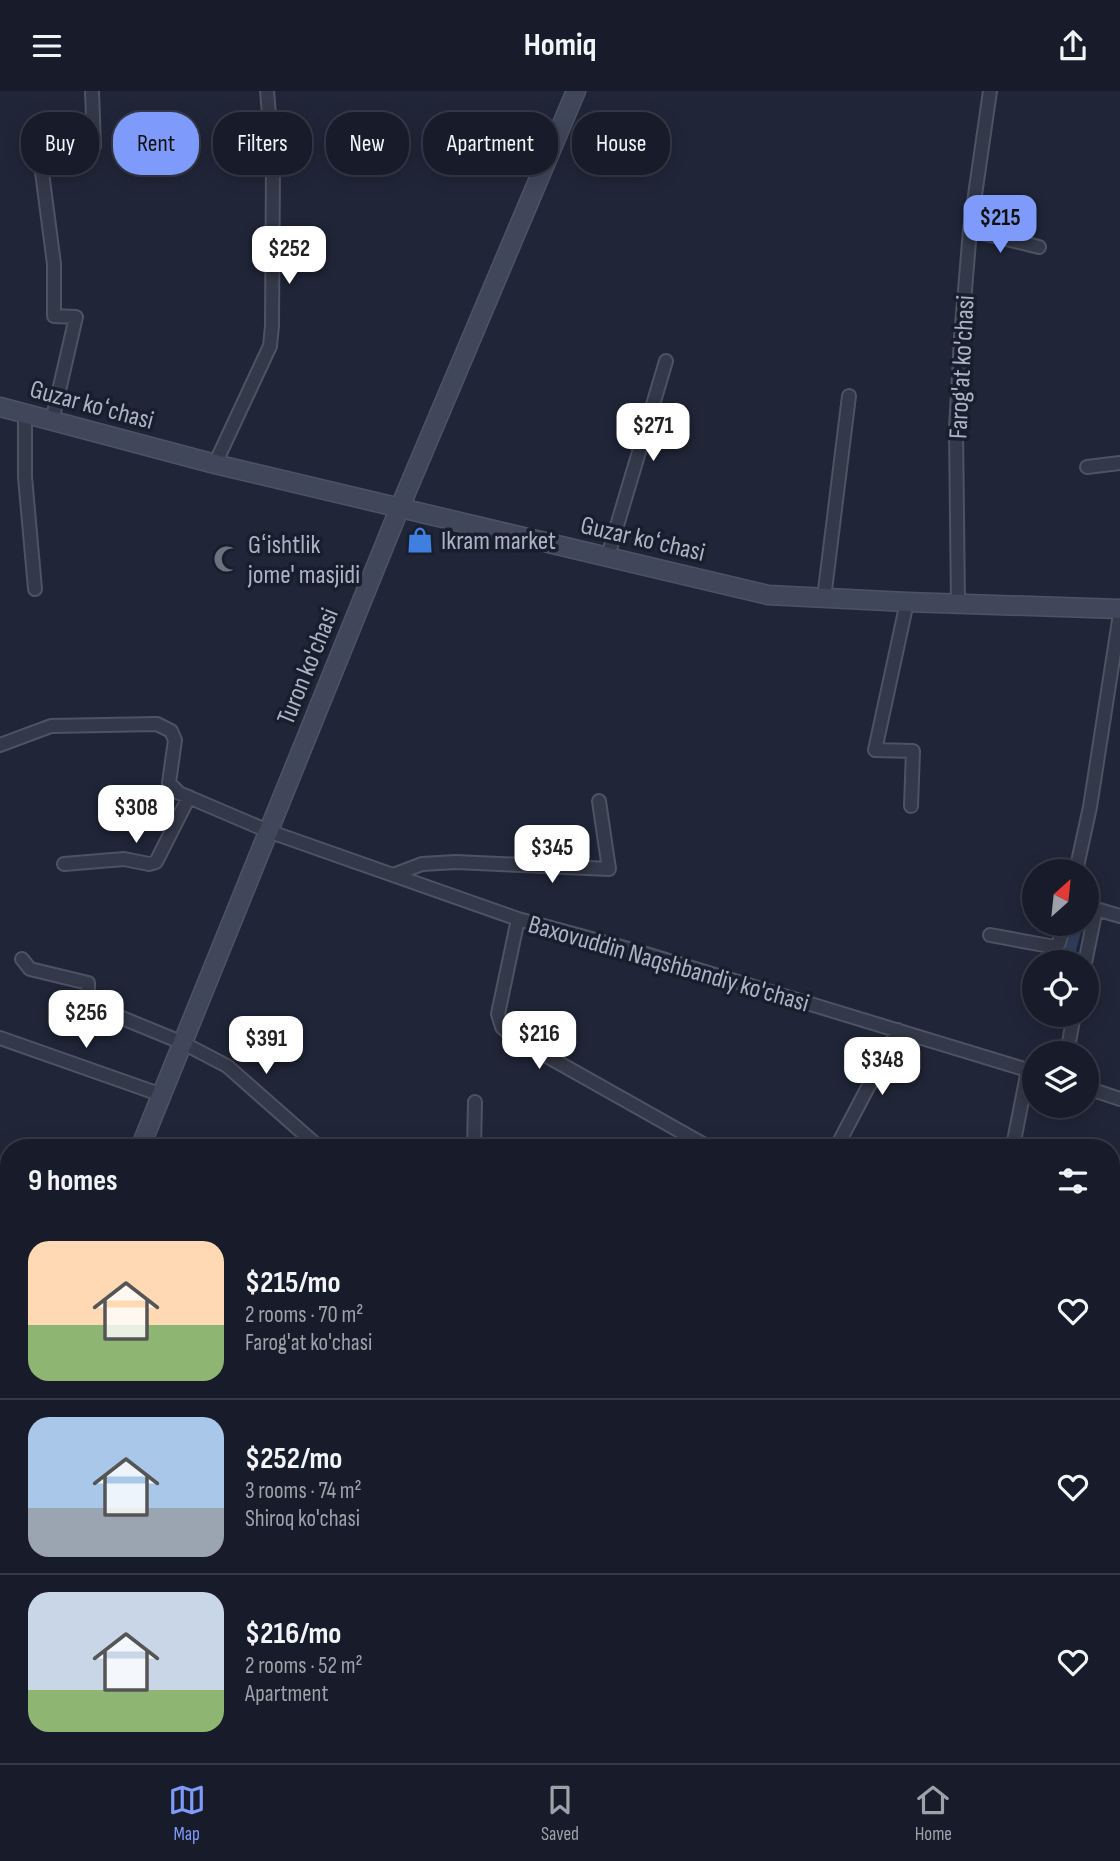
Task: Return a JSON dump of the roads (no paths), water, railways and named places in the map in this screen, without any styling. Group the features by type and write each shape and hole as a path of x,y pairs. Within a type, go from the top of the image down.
{"main road":[{"name":"Turon ko'chasi","path":"144,1139 400,507 576,91"},
{"name":"Guzar koʻchasi","path":"0,407 215,464 768,595 1120,611"}],"street":[{"path":"52,421 76,317 54,316 54,264 39,149 93,146 92,91"},
{"path":"215,464 270,346 274,162 267,91"},
{"name":"Farog'at ko'chasi","path":"958,603 956,428 970,230 990,91"},
{"path":"970,230 1039,247"},
{"path":"608,556 666,361"},
{"path":"824,598 849,396"},
{"path":"25,414 25,477 35,589"},
{"path":"1087,467 1120,463"},
{"path":"907,602 875,750 914,751 911,806"},
{"path":"1079,859 1090,807 1120,611"},
{"path":"0,745 51,726 157,725 171,731 175,740 169,783 179,793 188,797 156,862 149,864 124,859 64,864"},
{"name":"Baxovuddin Naqshbandiy ko'chasi","path":"188,797 268,831 518,919 636,951 1022,1068"},
{"path":"393,875 422,864 456,862 609,869 599,801"},
{"path":"1088,950 1096,909 1120,916"},
{"path":"518,919 498,1014 502,1027 513,1037 694,1139"},
{"path":"990,935 1055,947 1061,936"},
{"path":"22,959 30,969 88,983 88,1004 183,1043 238,1073 310,1139"},
{"path":"841,1139 898,1030"},
{"path":"0,1038 162,1095"},
{"path":"1099,1092 1120,1100"},
{"path":"474,1139 475,1102"},
{"path":"1014,1139 1022,1108"}],"waterway":[{"path":"1068,949 1072,936"}],"place":[{"name":"Ikram market","path":"420,540"},
{"name":"Gʻishtlik jome' masjidi","path":"227,559"}]}
